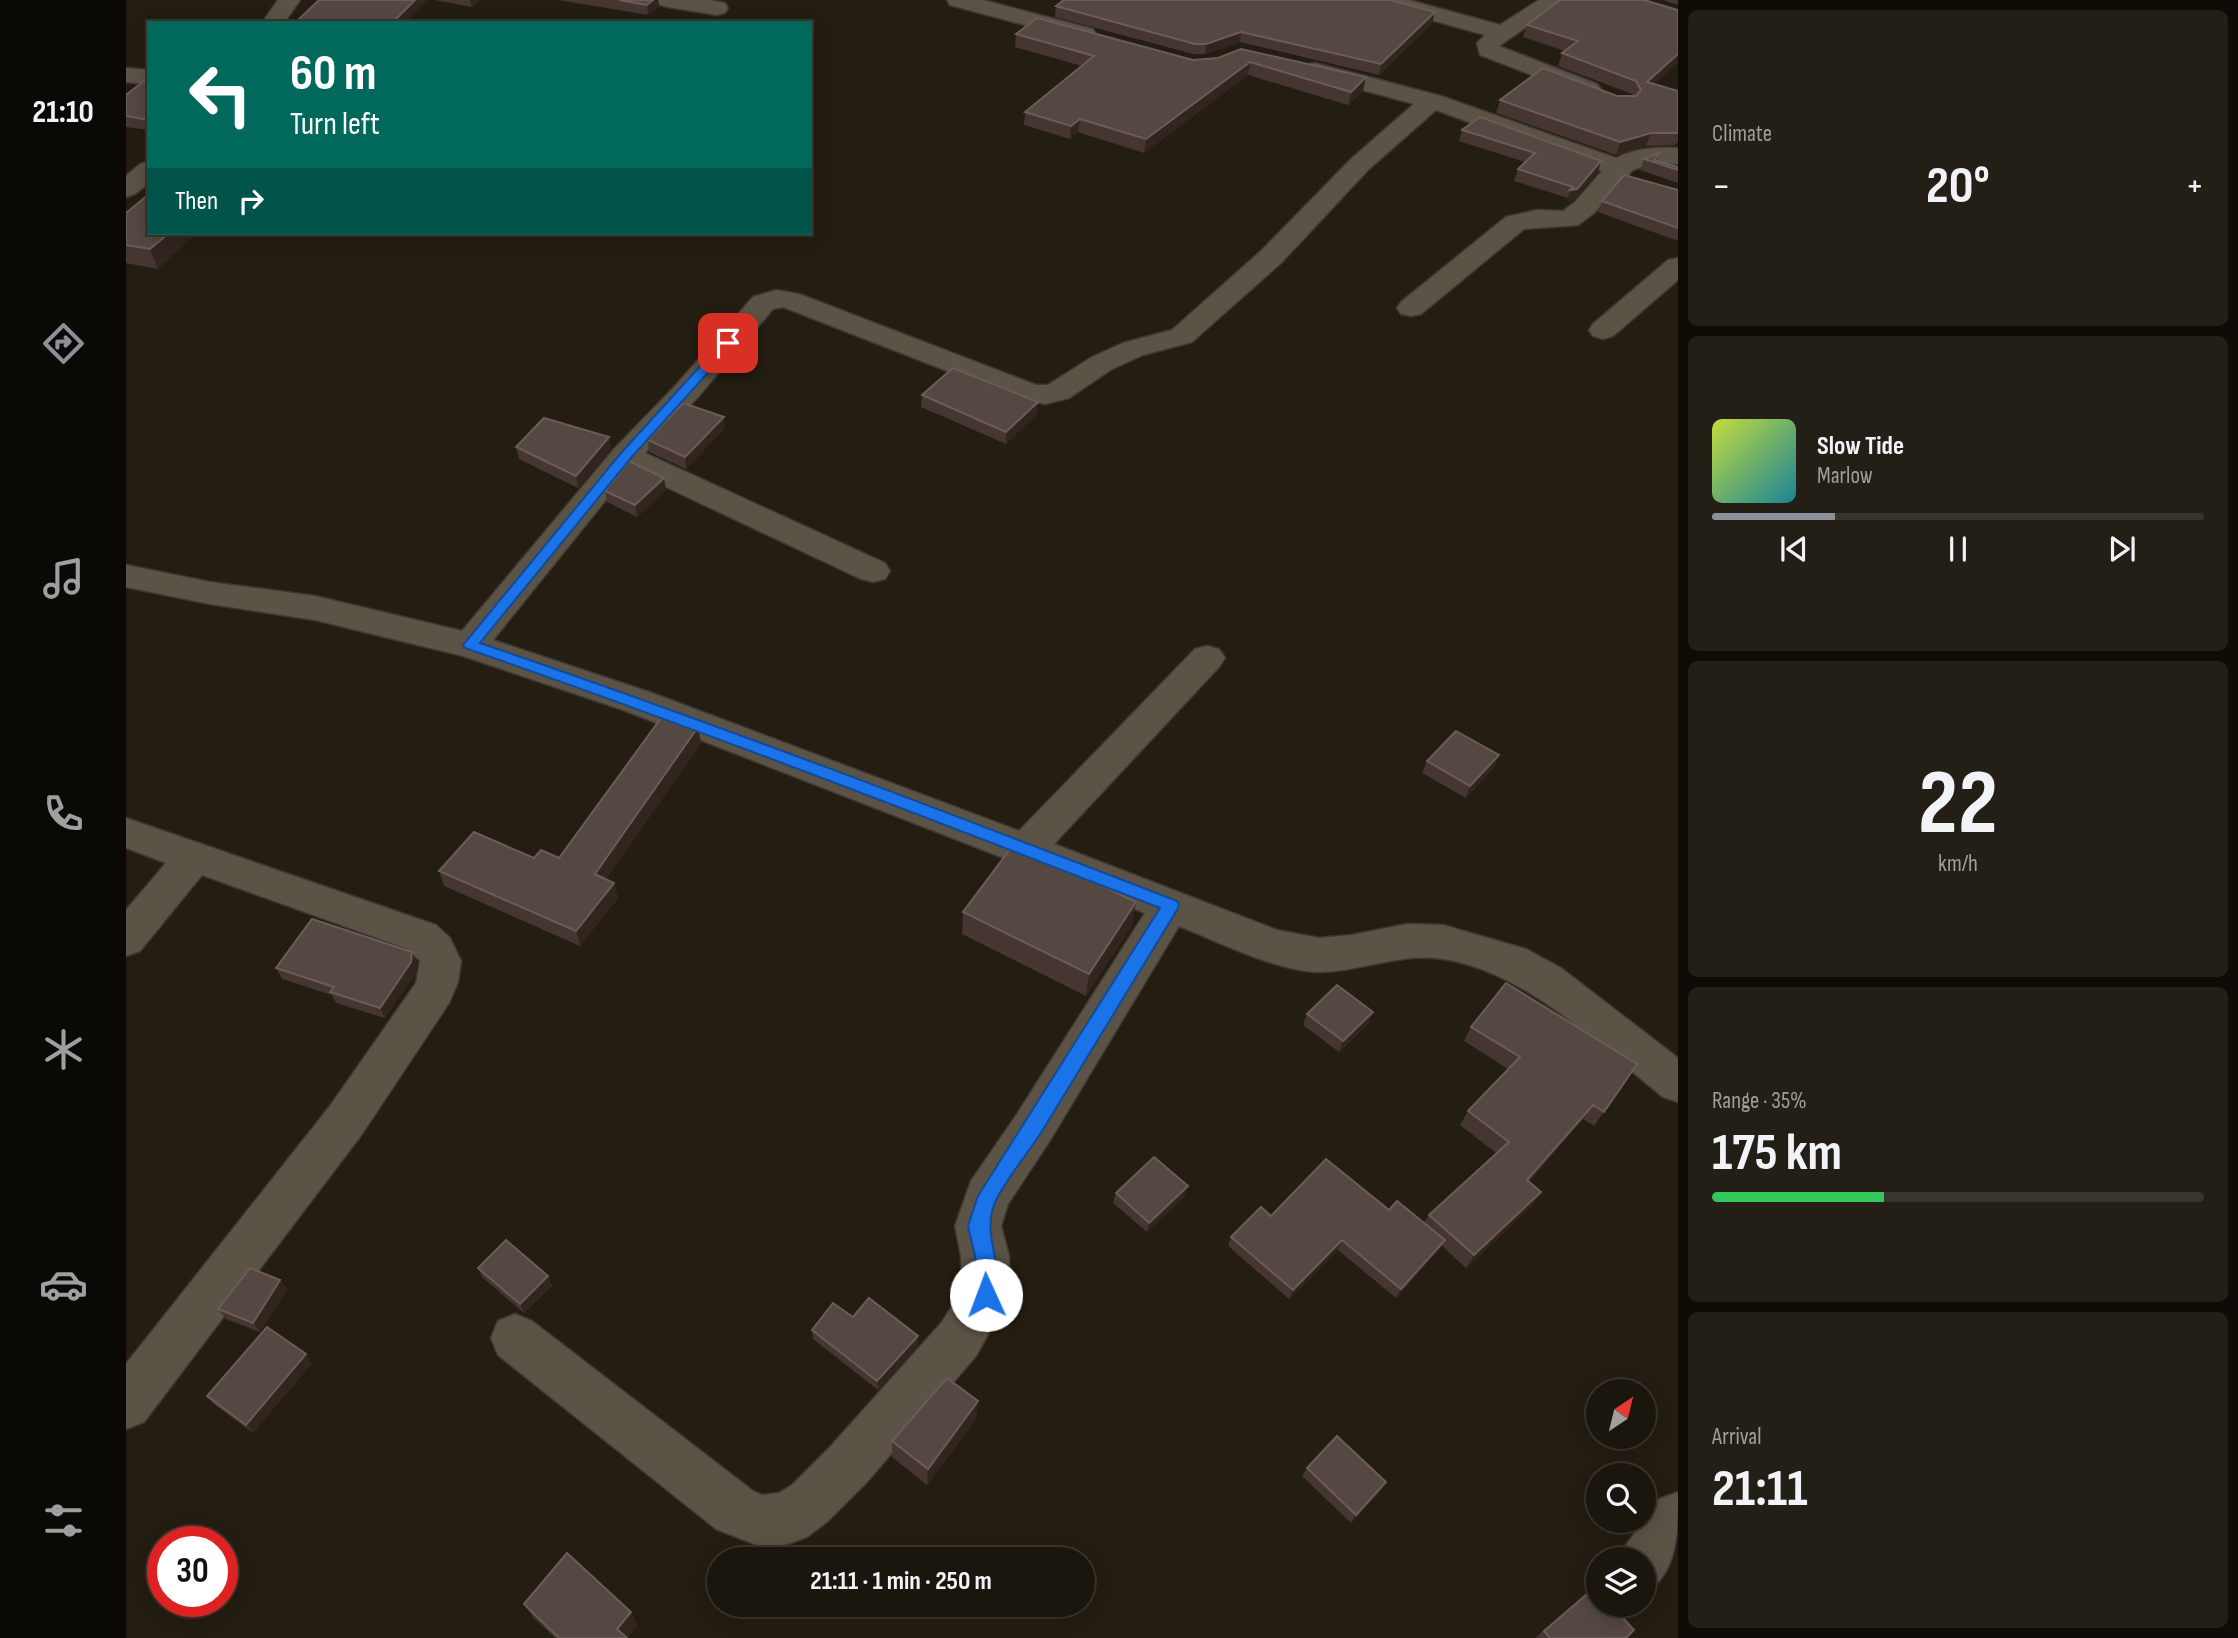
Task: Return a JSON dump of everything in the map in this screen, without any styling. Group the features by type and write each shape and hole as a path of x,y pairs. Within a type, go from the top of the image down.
{"street":[{"path":"274,21 289,0"},
{"path":"668,0 717,8"},
{"path":"1385,0 1502,33"},
{"path":"1554,0 1488,43 1488,50 1610,97"},
{"path":"975,2 1112,42"},
{"path":"1299,66 1432,101 1624,174"},
{"path":"126,75 147,77"},
{"path":"470,645 625,456 687,391 763,303 776,298 789,300 1030,393 1045,395 1058,392 1102,363 1133,349 1182,336 1272,256 1360,164 1432,101"},
{"path":"1411,308 1515,223 1537,218 1569,219 1624,174 1632,158 1644,155 1678,156"},
{"path":"126,189 147,171"},
{"path":"1602,330 1678,266"},
{"path":"625,456 873,571"},
{"path":"126,576 210,593 315,608 470,645 639,702 1273,946 1319,955 1352,952 1407,941 1443,942 1511,961 1546,980 1678,1083"},
{"path":"1025,849 1207,658"},
{"path":"126,833 422,937 439,951 443,971 434,991 346,1120 126,1404"},
{"path":"126,939 194,857"},
{"path":"515,1338 735,1510 762,1521 788,1518 810,1503 848,1465 959,1339 986,1295 985,1256 978,1226 988,1196 1171,905"},
{"path":"1656,1549 1678,1518"}],"building":[{"path":"319,0 415,0 394,21 297,21"},
{"path":"619,0 653,0 647,5"},
{"path":"1064,0 1390,0 1435,12 1381,64 1241,32 1206,44 1195,44 1056,6"},
{"path":"1560,0 1644,0 1678,10 1678,54 1647,82 1678,91 1678,133 1651,133 1620,142 1500,100 1543,68 1617,96 1636,96 1641,90 1636,81 1562,53 1578,41 1527,25"},
{"path":"1037,18 1193,60 1218,58 1241,49 1366,77 1351,92 1250,62 1146,139 1080,119 1071,126 1025,112 1094,56 1016,34"},
{"path":"147,79 147,120 126,116 126,95"},
{"path":"1480,117 1601,161 1577,189 1570,190 1573,187 1518,169 1535,153 1462,130"},
{"path":"1659,153 1654,160 1678,167 1678,170 1644,159"},
{"path":"1624,175 1678,190 1678,228 1602,201"},
{"path":"147,196 147,235 167,235 150,249 126,245 126,213"},
{"path":"953,368 1038,402 1006,432 922,395"},
{"path":"683,403 724,417 685,457 648,440"},
{"path":"544,418 609,437 576,476 516,447"},
{"path":"629,461 664,478 635,505 605,491"},
{"path":"664,714 698,727 595,874 614,883 576,931 439,871 474,832 534,858 541,850 559,858"},
{"path":"1456,731 1499,755 1470,786 1427,761"},
{"path":"1014,844 1136,902 1089,974 963,912"},
{"path":"312,919 412,952 411,962 380,1008 330,992 334,987 276,968"},
{"path":"1506,983 1637,1064 1604,1112 1593,1105 1527,1180 1541,1192 1474,1255 1429,1215 1509,1142 1468,1111 1520,1057 1471,1027"},
{"path":"1337,985 1373,1012 1343,1041 1307,1014"},
{"path":"1154,1157 1188,1186 1149,1223 1116,1193"},
{"path":"1326,1159 1389,1210 1397,1201 1445,1240 1401,1289 1342,1240 1293,1290 1231,1237 1261,1207 1271,1216"},
{"path":"506,1240 548,1276 520,1304 478,1268"},
{"path":"250,1268 280,1280 253,1323 218,1309"},
{"path":"869,1298 918,1336 877,1381 812,1330 833,1303 853,1317"},
{"path":"267,1327 306,1354 246,1425 207,1396"},
{"path":"947,1378 978,1401 928,1469 892,1441"},
{"path":"1337,1436 1386,1482 1356,1515 1307,1468"},
{"path":"567,1553 631,1612 617,1629 627,1638 559,1638 524,1604"},
{"path":"1586,1595 1586,1617 1622,1617 1634,1630 1626,1638 1550,1638 1544,1631"}],"route":[{"path":"728,343 625,456 470,645 639,702 1171,905 988,1196 978,1226 985,1256 986,1295"}]}
